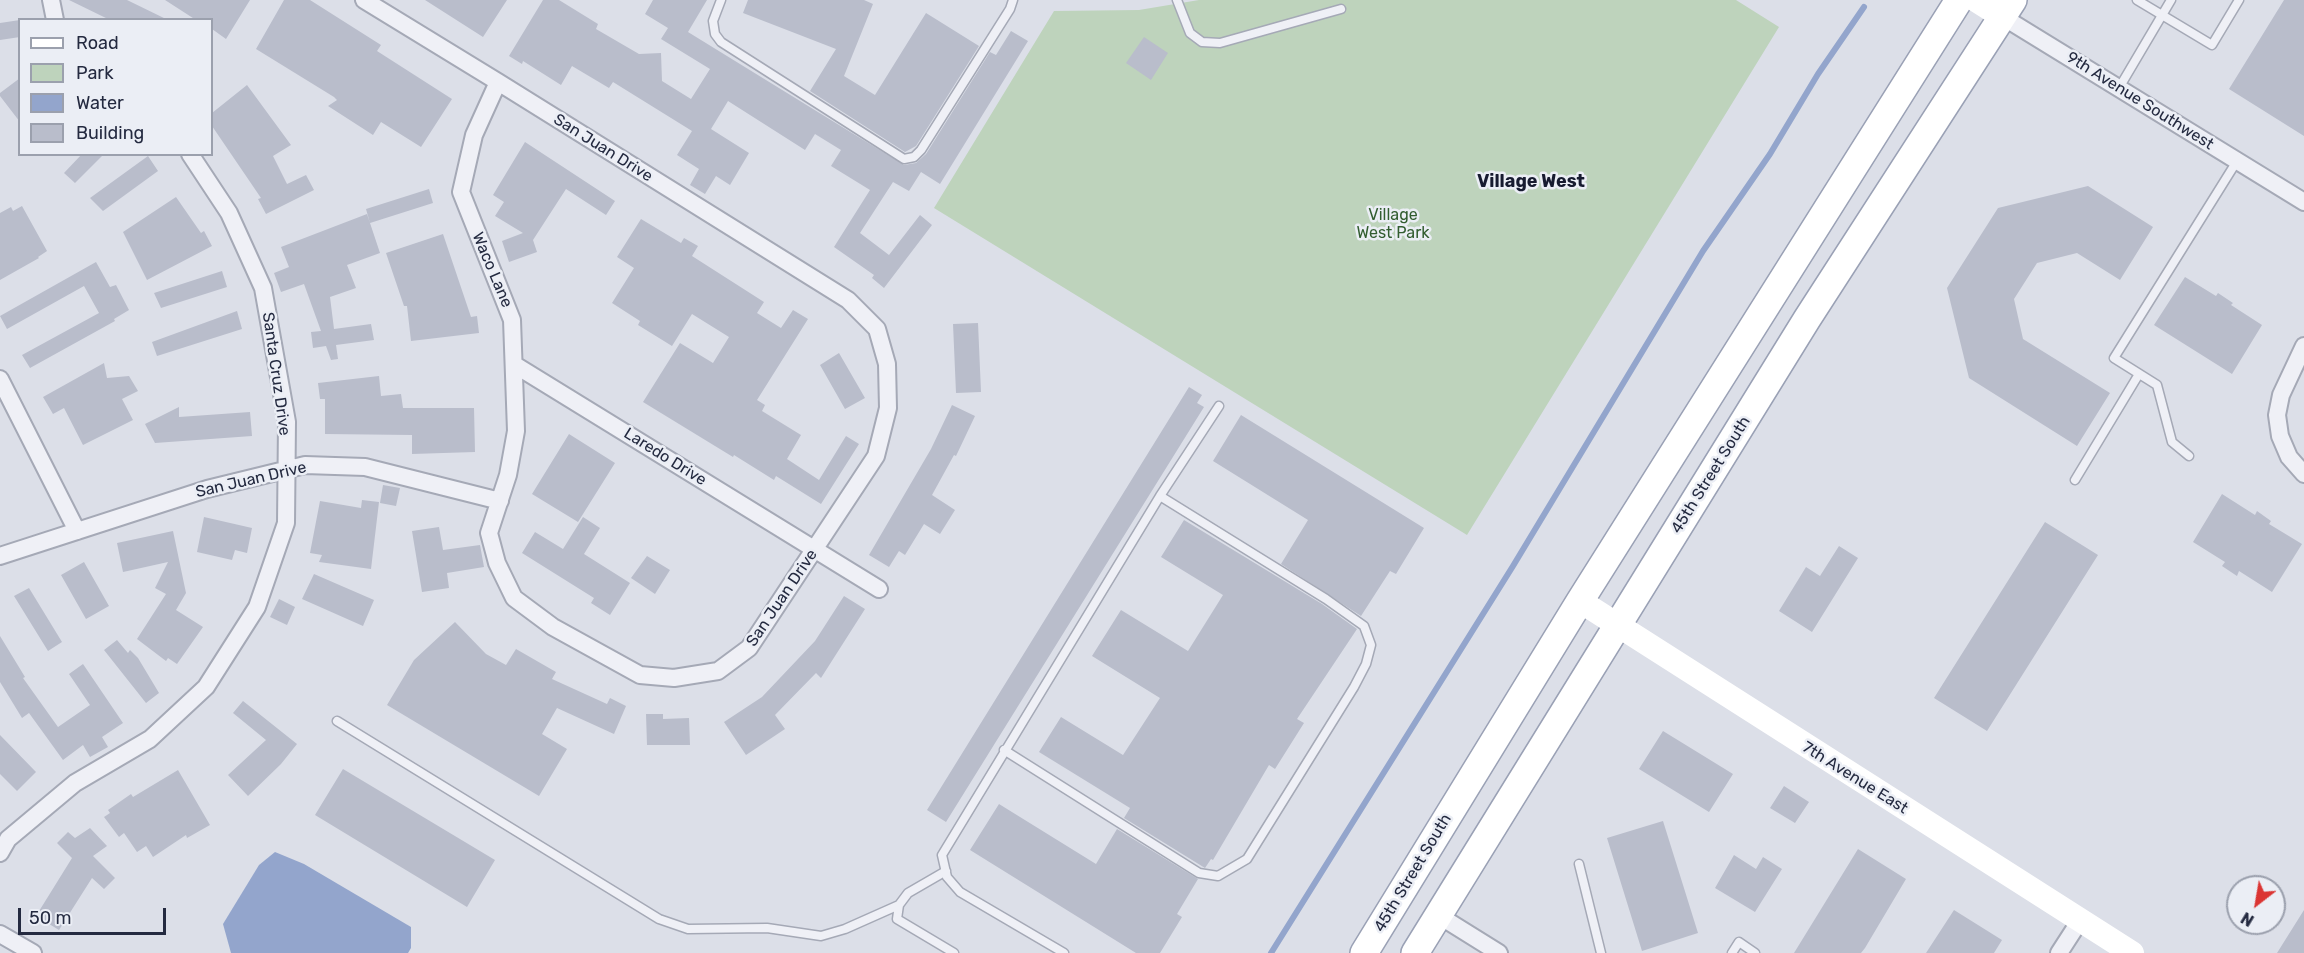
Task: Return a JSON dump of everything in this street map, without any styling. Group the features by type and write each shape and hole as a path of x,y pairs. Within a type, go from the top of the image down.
{"main road":[{"name":"45th Street South","path":"1364,953 1580,601 1959,0"},
{"name":"45th Street South","path":"1414,953 1807,319 2008,8"}],"street":[{"path":"51,0 55,18"},
{"name":"San Juan Drive","path":"0,556 207,489 286,469 305,465 366,466 500,501 489,533 497,563 514,598 553,627 640,675 674,678 718,671 749,648 876,456 888,408 887,364 877,329 848,300 364,0"},
{"name":"9th Avenue Southwest","path":"1976,0 2008,8 2119,88 2304,202"},
{"name":"Waco Lane","path":"498,82 474,135 461,192 513,320 516,431 508,475 500,501"},
{"name":"Santa Cruz Drive","path":"0,852 8,839 75,783 150,739 206,687 257,607 286,523 287,422 263,288 229,213 191,156"},
{"path":"2304,346 2281,395 2277,415 2280,436 2289,457 2304,474"},
{"name":"Laredo Drive","path":"515,365 879,589"},
{"path":"0,379 77,531"},
{"name":"7th Avenue East","path":"1580,601 2132,953"},
{"path":"1438,915 1499,953"},
{"path":"2059,953 2081,919"},
{"path":"0,934 33,953"}],"lane":[{"path":"721,0 713,21 715,34 722,42 904,159 914,157 921,150 1010,9 1013,0"},
{"path":"1177,0 1190,33 1202,42 1220,43 1341,9"},
{"path":"2137,0 2212,45 2239,0"},
{"path":"2119,88 2171,0"},
{"path":"2189,456 2172,442 2157,385 2115,358 2237,161"},
{"path":"2075,480 2139,374"},
{"path":"1064,953 960,892 946,871 942,855 1160,496 1219,406"},
{"path":"1004,750 1199,873 1218,876 1248,859 1348,697 1366,664 1371,645 1364,626 1326,599 1160,496"},
{"path":"337,721 659,919 688,929 768,928 821,936 845,929 899,905"},
{"path":"1579,864 1601,953"},
{"path":"946,871 908,893 899,905 897,919 954,953"},
{"path":"1732,953 1739,942 1755,953"}],"green space":[{"name":"Village West Park","path":"1199,0 1736,0 1779,27 1467,535 934,208 1054,11 1139,10"}],"water":[{"path":"275,852 304,864 411,927 411,948 408,953 231,953 223,924 259,865"}],"building":[{"path":"69,0 127,0 164,18 106,18"},
{"path":"165,0 250,0 226,39 213,30 213,18 193,18"},
{"path":"284,0 310,0 381,45 377,51 452,99 421,147 381,122 373,135 328,106 337,100 334,97 256,49"},
{"path":"425,0 507,0 483,37"},
{"path":"543,0 559,0 598,24 596,29 639,54 661,53 662,81 691,99 710,69 661,39 668,28 645,14 653,0 707,0 688,32 904,165 916,163 926,154 990,52 996,55 1011,31 1028,41 940,184 921,172 909,191 893,182 860,233 889,255 920,215 932,225 884,288 872,278 874,275 834,247 870,190 831,166 841,150 815,134 805,150 728,101 711,129 749,153 730,185 716,176 705,194 690,185 699,169 677,155 692,131 613,82 609,88 572,66 561,85 523,61 522,64 509,56"},
{"path":"748,0 864,0 873,4 844,76 875,95 926,13 979,46 916,146 905,152 810,91 836,49 743,13"},
{"path":"2284,0 2304,0 2304,136 2229,89"},
{"path":"18,20 18,37 0,40 0,23"},
{"path":"1144,37 1168,53 1151,80 1126,63"},
{"path":"18,80 18,119 0,96 0,93"},
{"path":"247,85 291,145 273,156 287,184 306,175 314,190 266,214 258,199 261,198 213,127 213,112"},
{"path":"525,142 615,201 606,215 566,189 533,240 537,252 509,262 502,241 523,233 495,216 504,202 493,195"},
{"path":"80,156 102,156 75,183 64,173"},
{"path":"148,156 158,171 103,211 90,198"},
{"path":"2088,186 2153,227 2120,280 2077,253 2037,263 2014,299 2023,339 2110,393 2077,446 1969,378 1947,288 1998,208"},
{"path":"429,189 433,203 370,223 366,209"},
{"path":"176,197 201,233 204,231 212,246 147,280 123,232"},
{"path":"22,206 47,251 0,280 0,213 11,207 13,211"},
{"path":"367,214 380,253 347,265 356,288 330,297 334,329 371,324 374,340 336,345 338,359 331,360 326,346 313,348 311,332 321,331 304,284 281,292 274,273 289,267 281,247"},
{"path":"641,219 681,243 684,238 698,246 692,256 764,302 757,313 781,328 793,310 808,319 757,400 765,405 762,411 801,435 787,459 819,480 846,436 859,444 821,504 776,476 774,480 734,455 733,457 643,402 680,343 713,363 729,337 692,314 672,346 638,325 640,321 612,303 634,268 617,257"},
{"path":"443,234 471,317 477,316 479,333 411,341 407,306 404,306 386,253"},
{"path":"96,262 110,287 116,285 129,310 114,319 115,321 30,368 22,355 99,313 84,286 7,329 0,316"},
{"path":"222,271 227,287 161,308 154,293"},
{"path":"2185,277 2216,296 2218,293 2233,303 2231,305 2262,325 2232,374 2154,325"},
{"path":"237,311 242,329 157,356 152,342"},
{"path":"978,323 981,392 956,393 953,324"},
{"path":"839,353 865,398 845,409 820,365"},
{"path":"104,363 107,378 129,376 138,391 122,399 133,420 83,445 64,408 53,414 43,397"},
{"path":"379,376 381,396 401,394 403,408 474,408 475,452 412,454 412,435 325,434 325,399 320,399 318,383"},
{"path":"1189,387 1202,395 1197,403 1204,407 946,822 927,810"},
{"path":"952,405 975,416 956,456 954,455 932,495 955,510 940,534 924,524 905,555 899,551 889,567 869,555 931,449"},
{"path":"179,407 179,417 250,412 252,436 155,443 145,424"},
{"path":"1241,415 1424,528 1396,574 1390,571 1361,616 1281,564 1308,520 1213,461"},
{"path":"569,434 615,463 578,522 532,494"},
{"path":"383,485 400,488 396,506 380,503"},
{"path":"2222,494 2255,515 2257,511 2271,521 2269,524 2302,544 2272,592 2239,571 2237,576 2222,566 2225,562 2193,542"},
{"path":"362,500 379,502 371,569 319,562 322,555 310,553 320,501 361,508"},
{"path":"204,517 252,528 247,553 235,550 232,560 197,552"},
{"path":"583,517 600,528 584,554 630,583 610,615 591,603 594,598 522,553 535,532 563,549"},
{"path":"1184,520 1322,604 1357,629 1297,719 1304,723 1275,769 1269,765 1213,860 1211,859 1205,868 1124,818 1130,808 1039,752 1061,717 1123,755 1160,698 1092,656 1121,610 1188,651 1223,595 1161,557"},
{"path":"2045,522 2098,555 1987,731 1934,698"},
{"path":"439,527 443,550 480,545 484,567 447,573 449,588 422,592 412,531"},
{"path":"173,531 186,593 176,610 203,627 177,664 168,658 166,661 137,639 166,594 155,588 168,562 123,572 117,543"},
{"path":"1839,546 1858,558 1812,632 1779,611 1806,567 1820,576"},
{"path":"647,556 670,570 655,594 631,578"},
{"path":"84,562 109,606 86,619 61,575"},
{"path":"314,574 374,600 363,626 302,599"},
{"path":"29,588 62,642 48,651 14,596"},
{"path":"844,596 865,609 821,678 816,673 775,715 785,729 746,755 724,722 762,697 815,641"},
{"path":"279,599 295,607 287,625 270,617"},
{"path":"455,622 486,654 506,665 516,649 556,672 552,679 607,704 610,698 626,706 614,734 557,708 542,734 567,749 539,796 387,705 414,660"},
{"path":"0,636 25,677 23,678 58,727 90,705 69,674 83,664 123,723 102,737 108,747 90,757 83,745 63,760 29,713 22,718 0,682"},
{"path":"117,640 128,653 130,650 138,658 159,693 146,703 104,650"},
{"path":"243,701 297,744 281,764 248,796 228,775 266,740 233,713"},
{"path":"646,714 663,714 663,719 689,718 690,745 647,745"},
{"path":"1663,731 1733,774 1709,812 1639,769"},
{"path":"0,735 36,772 17,791 0,774"},
{"path":"343,769 495,860 467,907 315,815"},
{"path":"178,770 210,825 187,838 186,835 153,857 146,846 137,852 124,833 119,837 104,817 110,813 108,810 131,794 133,797"},
{"path":"1784,786 1809,802 1795,823 1770,808"},
{"path":"999,804 1096,864 1117,829 1198,879 1177,914 1182,917 1160,953 1136,953 970,850"},
{"path":"1663,821 1698,933 1642,951 1607,838"},
{"path":"90,828 107,846 93,856 115,878 104,889 92,878 59,930 36,916 72,858 57,843 68,832 75,838"},
{"path":"1858,849 1906,879 1865,948 1861,953 1794,953"},
{"path":"1734,855 1756,869 1763,857 1782,869 1755,912 1715,888"},
{"path":"1954,910 2002,940 1994,953 1926,953"},
{"path":"2304,910 2304,953 2277,953"}],"waterway":[{"path":"1271,953 1513,566 1703,251 1770,154 1818,74 1864,7"}],"district":[{"name":"Village West","path":"1531,182"}]}
